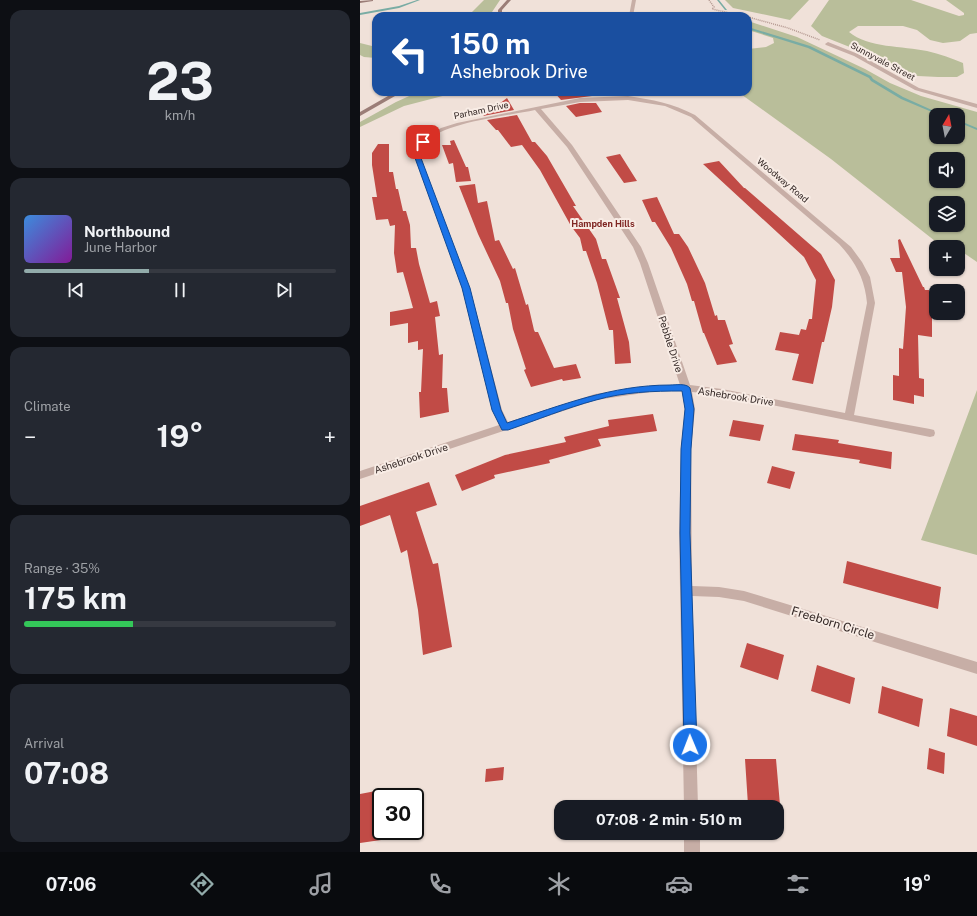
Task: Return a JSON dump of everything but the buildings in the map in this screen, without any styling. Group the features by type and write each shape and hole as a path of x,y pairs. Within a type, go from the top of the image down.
{"street":[{"path":"360,2 371,0"},
{"path":"500,12 509,0"},
{"path":"632,12 634,0"},
{"name":"Sunnyvale Street","path":"828,44 856,55 894,78 917,89 977,106"},
{"path":"360,114 392,96"},
{"name":"Woodway Road","path":"536,108 580,100 614,98 645,100 678,108 693,116 842,242 853,253 866,276 870,290 871,303 849,417"},
{"name":"Pebble Drive","path":"536,108 570,146 637,247 644,263 686,388 690,409 686,472 685,533 691,800"},
{"name":"Parham Drive","path":"505,427 497,410 466,288 417,152 423,142 434,134 452,126 536,108"},
{"name":"Ashebrook Drive","path":"360,475 595,397 656,388 686,388 748,396 930,433"},
{"name":"Freeborn Circle","path":"687,591 719,592 744,596 977,668"},
{"path":"692,840 692,852"}],"path":[{"path":"709,0 714,7 712,8 728,12"},
{"path":"752,18 788,28 828,44"}],"green space":[{"path":"484,0 500,0 492,12 472,12"},
{"path":"725,0 809,0 790,20 733,8"},
{"path":"829,0 911,0 959,16 964,15 964,13 946,0 977,0 977,33 970,34 960,41 943,43 930,40 917,30 903,26 858,26 849,32 866,41 876,44 918,49 936,53 963,63 964,73 957,77 938,77 918,76 898,71 880,59 822,36 811,26"},
{"path":"752,22 797,37 865,69 890,83 921,96 963,108 929,108 929,144 965,144 965,109 977,112 977,262 965,254 965,240 934,240 831,159 744,96 752,96 752,49 766,47 774,43 773,38 752,31"},
{"path":"360,43 372,46 372,58 360,55"},
{"path":"409,96 443,96 404,106 360,127 360,122"},
{"path":"977,390 977,555 921,540"}],"waterway":[{"path":"360,14 399,7 419,0"},
{"path":"718,0 726,10"},
{"path":"752,29 809,47 870,77 872,80 902,98 929,109"},
{"path":"965,124 977,129"}],"district":[{"name":"Hampden Hills","path":"603,223"}],"route":[{"path":"423,142 417,152 418,158 466,288 497,410 505,427 595,397 656,388 686,388 690,409 686,449 685,533 690,745"}]}
